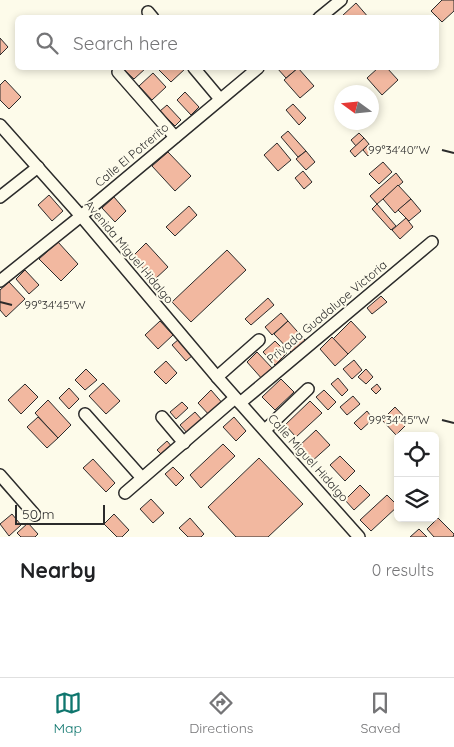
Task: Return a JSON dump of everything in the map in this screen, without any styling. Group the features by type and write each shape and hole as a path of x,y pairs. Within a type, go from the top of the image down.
{"street":[{"path":"323,15 341,0"},
{"path":"196,70 220,99"},
{"name":"Calle El Potrerito","path":"0,281 256,70"},
{"path":"118,72 175,138"},
{"name":"Avenida Miguel Hidalgo","path":"0,125 81,216 238,400"},
{"path":"0,197 38,167"},
{"name":"Privada Guadalupe Victoria","path":"125,493 432,242"},
{"path":"217,377 259,340"},
{"path":"265,430 308,389"},
{"name":"Calle Miguel Hidalgo","path":"238,400 360,537"},
{"path":"85,414 142,478"},
{"path":"162,417 184,443"},
{"path":"0,475 34,515"}],"building":[{"path":"442,0 454,0 454,11 442,22 439,19 439,15 435,15 431,11"},
{"path":"356,3 366,15 343,15"},
{"path":"0,38 8,47 0,55"},
{"path":"124,70 144,70 134,79"},
{"path":"159,70 184,70 171,82"},
{"path":"279,70 296,70 286,78"},
{"path":"296,70 300,70 314,86 300,98 284,80"},
{"path":"376,70 389,70 398,80 382,95 379,92 379,85 373,85 367,78"},
{"path":"153,73 166,87 152,100 139,86"},
{"path":"5,80 21,97 9,109 0,100 0,85"},
{"path":"185,92 199,107 191,115 177,100"},
{"path":"293,104 306,118 299,125 286,110"},
{"path":"167,105 181,120 175,126 160,111"},
{"path":"288,131 306,151 298,157 281,137"},
{"path":"359,133 364,138 356,146 351,140"},
{"path":"364,138 369,144 355,157 350,151"},
{"path":"277,143 291,160 278,171 264,155"},
{"path":"369,144 374,150 368,156 363,150"},
{"path":"306,151 315,162 306,170 296,159"},
{"path":"168,152 191,176 175,191 152,166"},
{"path":"383,162 392,172 379,184 369,174"},
{"path":"303,171 312,182 304,189 295,178"},
{"path":"396,173 403,182 377,204 370,196"},
{"path":"398,185 411,199 395,213 383,199"},
{"path":"49,195 63,211 52,221 38,205"},
{"path":"114,197 126,211 115,222 102,208"},
{"path":"411,199 421,211 409,221 398,210"},
{"path":"377,204 396,226 391,230 372,209"},
{"path":"189,206 197,215 175,236 166,227"},
{"path":"406,218 413,227 400,239 392,230"},
{"path":"58,242 78,264 61,281 39,259"},
{"path":"146,243 168,267 154,280 132,257"},
{"path":"227,250 246,270 191,322 172,302"},
{"path":"25,270 39,285 29,294 16,279"},
{"path":"9,282 25,299 6,317 0,310 0,290"},
{"path":"381,296 387,302 372,314 367,308"},
{"path":"268,298 274,305 251,325 245,319"},
{"path":"281,313 288,321 272,335 265,327"},
{"path":"160,321 173,335 158,349 145,335"},
{"path":"288,321 305,340 292,353 274,334"},
{"path":"351,321 366,337 348,354 333,339"},
{"path":"332,337 348,354 335,366 320,349"},
{"path":"179,339 193,355 186,361 172,345"},
{"path":"275,341 287,353 275,365 263,352"},
{"path":"257,352 273,369 263,380 247,362"},
{"path":"354,360 362,370 352,379 343,369"},
{"path":"166,361 177,373 166,384 154,372"},
{"path":"86,369 97,380 85,390 75,380"},
{"path":"366,369 373,377 366,384 358,377"},
{"path":"338,378 348,390 342,396 331,384"},
{"path":"281,379 294,392 275,410 262,397"},
{"path":"103,383 120,401 106,414 89,396"},
{"path":"25,384 38,397 21,414 8,400"},
{"path":"377,384 381,389 376,394 371,389"},
{"path":"69,388 79,399 69,409 59,398"},
{"path":"211,390 224,405 211,417 198,403"},
{"path":"324,390 336,402 328,410 316,397"},
{"path":"353,396 360,404 347,415 340,407"},
{"path":"48,400 71,425 58,438 35,413"},
{"path":"310,401 322,413 296,437 285,425"},
{"path":"182,402 188,408 176,419 170,412"},
{"path":"395,407 409,422 399,432 394,433 382,420"},
{"path":"367,411 373,419 361,430 354,423"},
{"path":"195,412 203,421 188,434 180,425"},
{"path":"38,417 58,438 47,448 27,427"},
{"path":"234,417 246,431 236,441 223,427"},
{"path":"316,430 330,445 311,462 298,447"},
{"path":"167,441 173,448 163,456 157,450"},
{"path":"223,444 235,456 201,488 190,475"},
{"path":"340,456 355,471 345,481 330,465"},
{"path":"259,458 303,504 268,537 236,537 208,507"},
{"path":"93,459 115,483 106,492 83,468"},
{"path":"173,467 184,478 176,486 165,474"},
{"path":"360,485 370,495 354,510 345,500"},
{"path":"387,495 394,502 394,510 371,531 360,520"},
{"path":"151,499 164,513 153,523 140,509"},
{"path":"12,514 21,525 9,536 0,524"},
{"path":"114,514 129,530 122,537 117,537 104,524"},
{"path":"190,518 204,534 201,537 188,537 179,528"},
{"path":"439,519 454,534 453,537 434,537 427,529 434,522 439,522"},
{"path":"28,523 38,534 35,537 21,537 17,533"},
{"path":"419,529 427,537 410,537"}]}
